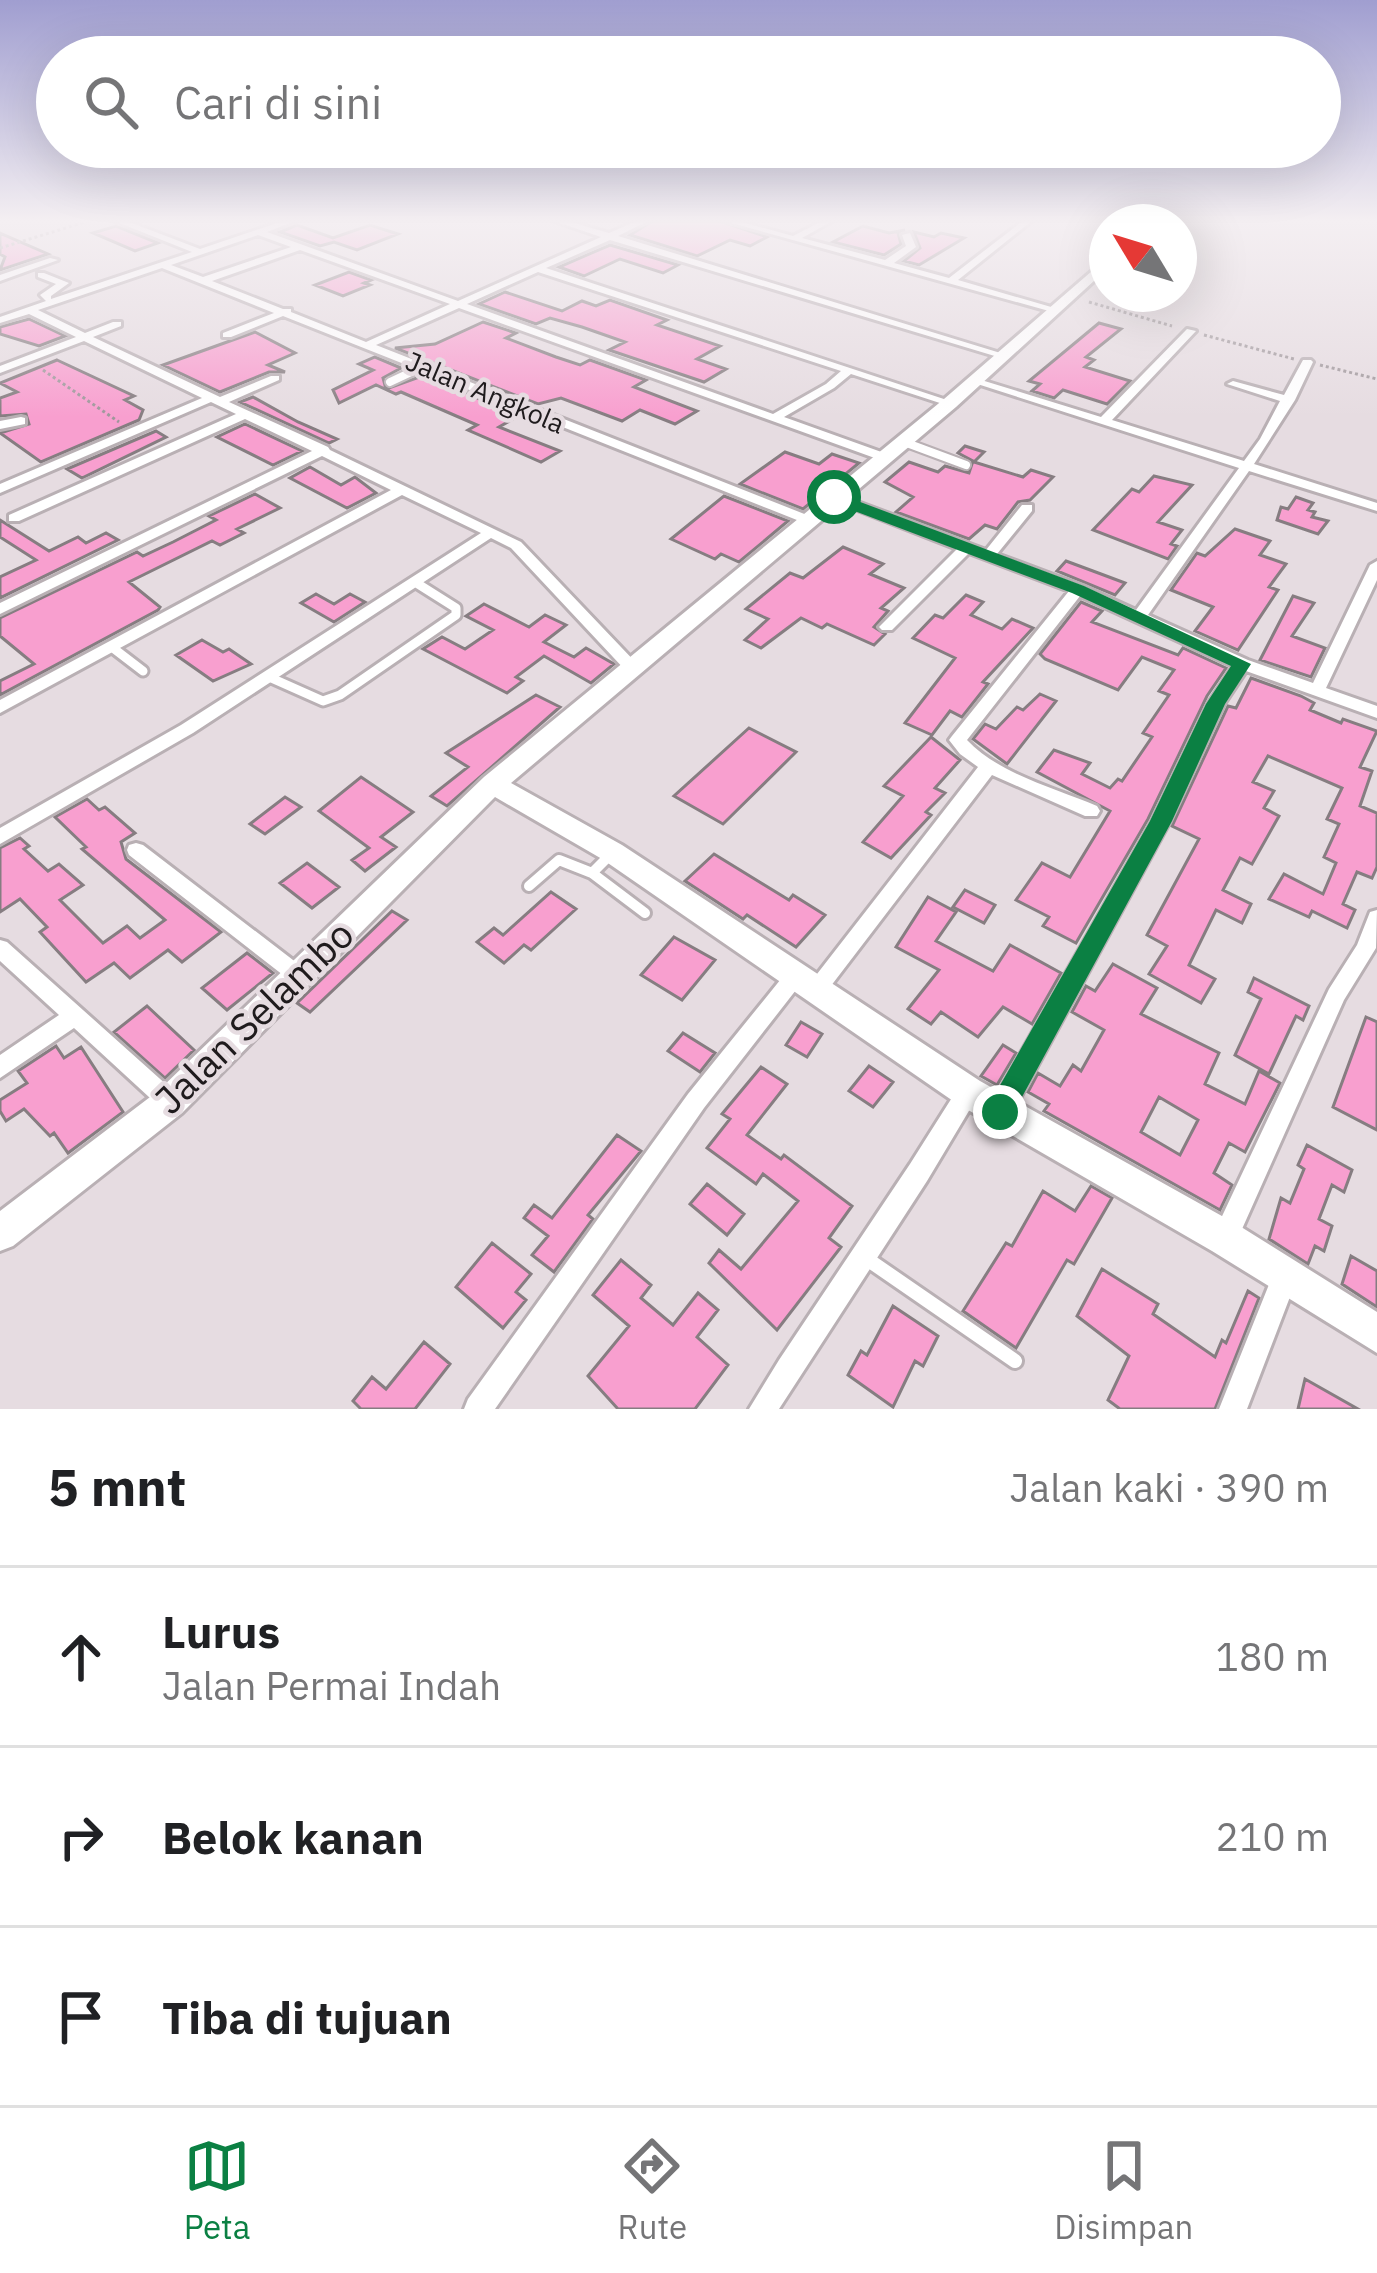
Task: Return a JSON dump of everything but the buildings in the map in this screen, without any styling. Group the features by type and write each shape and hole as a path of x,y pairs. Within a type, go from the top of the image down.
{"street":[{"path":"52,302 45,295 61,286"},
{"path":"0,320 101,286"},
{"name":"Jalan Angkola","path":"220,286 807,520"},
{"path":"410,286 884,457"},
{"path":"370,344 494,286"},
{"path":"590,286 950,404"},
{"path":"771,286 1002,356"},
{"path":"975,286 1061,303"},
{"name":"Jalan Selambo","path":"0,1233 170,1102 493,784 950,404 1080,286"},
{"path":"29,310 492,532 526,553 632,668"},
{"path":"227,335 287,311"},
{"path":"0,370 117,324"},
{"path":"1105,420 1191,331"},
{"path":"1140,615 1247,464 1307,362"},
{"path":"776,417 839,381 849,370"},
{"path":"0,489 132,431 275,378"},
{"path":"974,381 1377,507"},
{"path":"1233,385 1288,400"},
{"path":"14,518 246,414"},
{"path":"0,425 21,421"},
{"path":"0,609 324,450"},
{"path":"0,707 403,489"},
{"path":"834,497 1078,589 1242,664 1377,712"},
{"path":"989,555 1027,508"},
{"path":"0,837 269,677 492,532"},
{"path":"887,627 967,547"},
{"path":"1317,691 1377,565"},
{"path":"1078,589 958,740 963,749 990,764 1091,811"},
{"path":"1000,1112 1161,821 1216,704 1242,664"},
{"path":"478,1409 696,1101 807,982 990,764"},
{"path":"493,784 602,862 807,982 1000,1112 1225,1238 1377,1334"},
{"path":"136,850 299,976"},
{"path":"1225,1238 1336,995 1371,951 1377,918"},
{"path":"0,948 170,1102"},
{"path":"0,1068 76,1015"},
{"path":"763,1409 917,1180 968,1092"},
{"path":"1233,1409 1285,1276"}],"lane":[{"path":"390,382 422,368"},
{"path":"904,442 966,465"},
{"path":"269,677 322,701 340,694 456,615 456,608 418,584"},
{"path":"113,648 142,671"},
{"path":"529,886 559,860 602,862 645,913"},
{"path":"862,1256 1015,1361"}],"path":[{"path":"1061,303 1377,379"},
{"path":"25,360 68,384 132,431"}],"route":[{"path":"834,497 1078,589 1242,664 1216,704 1161,821 1000,1112"}]}
